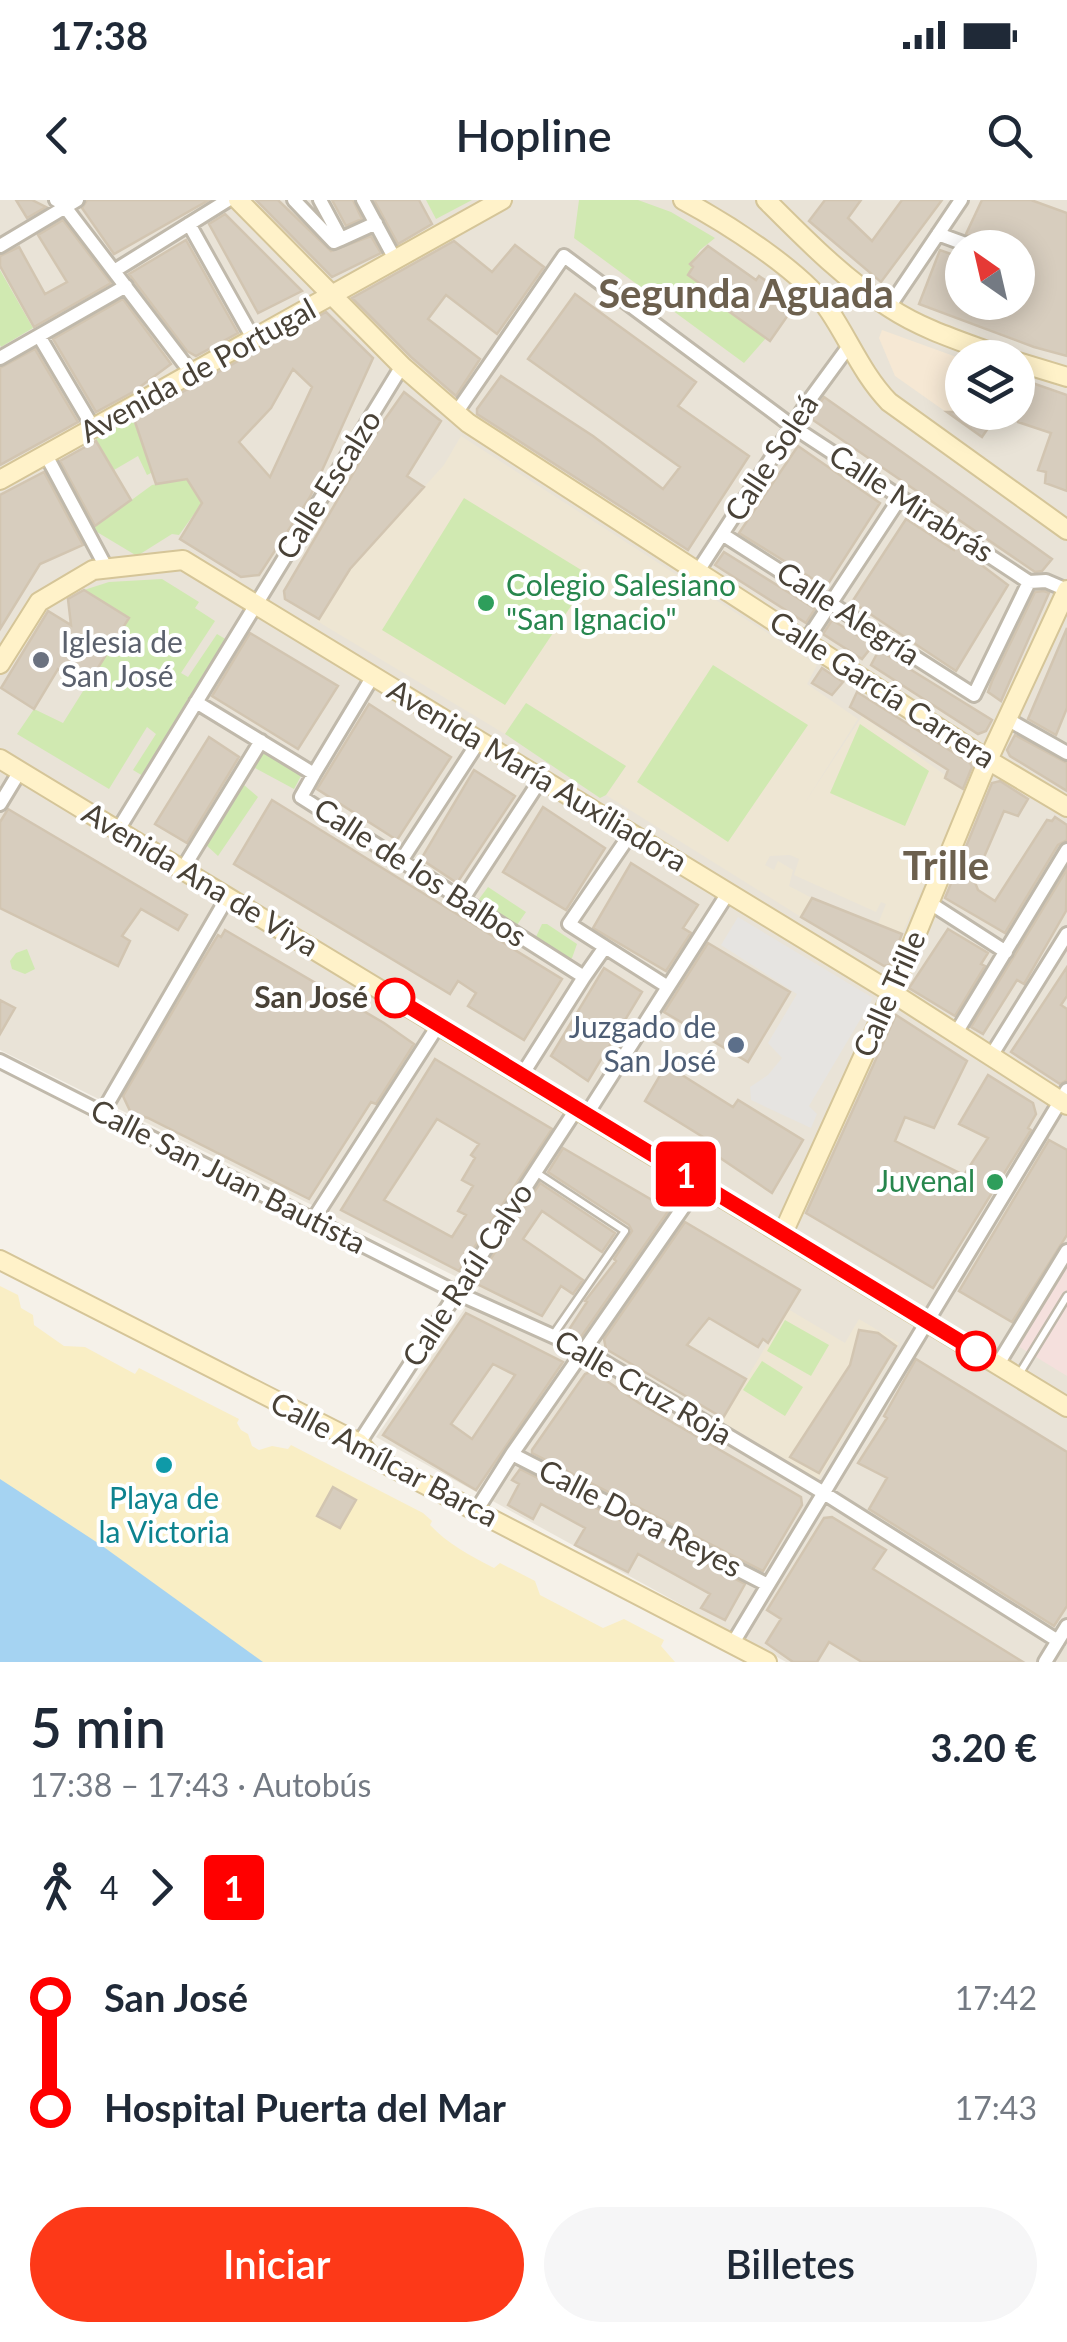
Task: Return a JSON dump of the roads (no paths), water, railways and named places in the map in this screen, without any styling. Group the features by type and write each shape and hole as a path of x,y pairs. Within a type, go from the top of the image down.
{"street":[{"path":"114,271 228,200"},
{"name":"Calle García Carrera","path":"238,200 402,366 456,413 988,760 1067,806"},
{"path":"294,200 334,242 376,224"},
{"path":"320,200 341,239"},
{"path":"364,200 396,260"},
{"name":"Avenida de Portugal","path":"0,480 502,200"},
{"path":"684,200 808,287 830,312 869,378 889,402 1067,530"},
{"path":"766,200 811,245 889,308 959,340"},
{"path":"889,308 961,200"},
{"path":"0,246 67,203 193,375"},
{"path":"189,224 254,340"},
{"path":"938,234 945,237"},
{"name":"Calle Mirabrás","path":"456,413 564,256 792,426 1029,582"},
{"path":"0,358 126,286"},
{"path":"39,336 94,429"},
{"name":"Calle Soleá","path":"698,571 849,346"},
{"name":"Calle Escalzo","path":"118,830 402,366"},
{"path":"1035,367 1067,377"},
{"path":"0,664 39,602 93,570 107,569 46,455"},
{"path":"806,641 900,498"},
{"name":"Calle Alegría","path":"722,534 974,696 1029,582"},
{"name":"Avenida María Auxiliadora","path":"107,569 182,560 1065,1098"},
{"path":"1029,582 1046,581 1067,590"},
{"name":"Calle Trille","path":"784,1233 892,993 988,760 1067,590"},
{"path":"314,774 373,676"},
{"name":"Calle de los Balbos","path":"196,702 314,774 301,797 584,978"},
{"path":"1007,720 1063,750 1067,732"},
{"path":"401,861 479,740"},
{"path":"182,870 262,742"},
{"name":"Avenida Ana de Viya","path":"0,759 1067,1406"},
{"path":"0,804 20,771"},
{"path":"462,900 542,778"},
{"path":"631,833 569,924 668,987"},
{"path":"956,1033 1067,850"},
{"name":"Calle Raúl Calvo","path":"359,1442 536,1172 668,987 728,892"},
{"path":"102,1113 227,898"},
{"path":"930,903 1006,952"},
{"path":"991,1056 1067,934"},
{"path":"522,1075 605,948"},
{"path":"313,1220 439,1024"},
{"name":"Calle San Juan Bautista","path":"0,1061 457,1293"},
{"path":"733,1643 1065,1098"},
{"path":"476,1510 700,1184"},
{"path":"998,1364 1067,1252"},
{"name":"Calle Amílcar Barca","path":"0,1260 359,1442 372,1457 767,1662"},
{"name":"Calle Cruz Roja","path":"457,1293 584,1350 1058,1641"},
{"name":"Calle Dora Reyes","path":"512,1454 768,1585"},
{"path":"1045,1662 1067,1626"}],"lane":[{"path":"536,1172 626,1231 552,1336"},
{"path":"1018,1377 1067,1296"}],"water":[{"path":"0,1479 101,1545 263,1662 0,1662"}],"place":[{"name":"Colegio Salesiano \"San Ignacio\"","path":"486,603"},
{"name":"Iglesia de San José","path":"41,660"},
{"name":"San José","path":"395,998"},
{"name":"Juzgado de San José","path":"736,1045"},
{"name":"Juvenal","path":"995,1182"},
{"name":"Playa de la Victoria","path":"164,1465"}],"district":[{"name":"Segunda Aguada","path":"746,294"},
{"name":"Trille","path":"946,866"}]}
